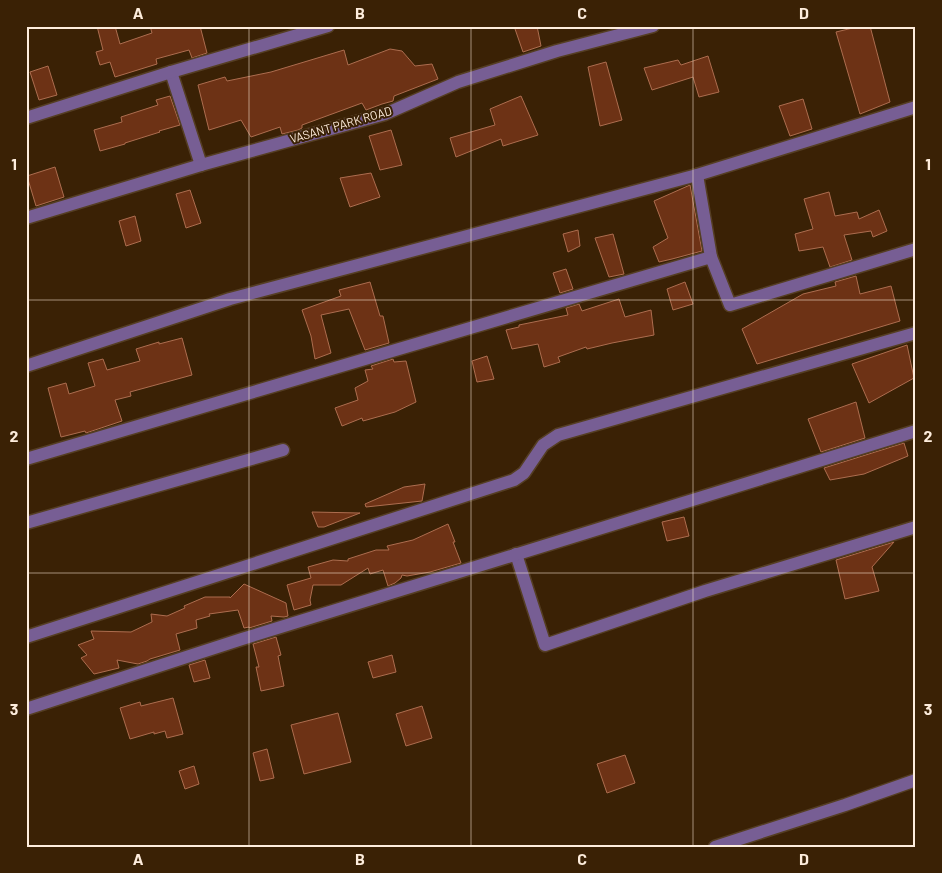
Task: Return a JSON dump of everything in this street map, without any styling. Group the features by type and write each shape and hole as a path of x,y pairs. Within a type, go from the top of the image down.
{"street":[{"path":"26,118 171,72 328,26"},
{"name":"VASANT PARK ROAD","path":"26,218 201,165 385,114 458,82 557,51 653,26"},
{"path":"171,72 201,165"},
{"path":"26,366 230,299 697,175 916,108"},
{"path":"697,175 711,257 730,305 916,249"},
{"path":"26,459 711,257"},
{"path":"26,637 514,480 524,473 543,445 558,435 916,333"},
{"path":"26,709 242,638 916,431"},
{"path":"26,523 283,450"},
{"path":"516,554 545,645 705,591 916,527"},
{"path":"715,847 846,805 916,780"}],"building":[{"path":"97,26 115,26 120,44 152,33 150,26 200,26 207,53 192,58 189,50 156,59 157,64 115,77 110,62 100,65 96,52 103,50"},
{"path":"514,26 537,26 541,46 523,52"},
{"path":"861,26 870,26 890,102 860,114 836,32"},
{"path":"390,49 402,51 415,66 432,64 438,79 394,96 393,101 366,110 362,103 302,125 302,128 298,130 282,134 280,127 251,137 241,120 209,130 198,85 225,77 227,81 271,72 344,50 348,65"},
{"path":"708,56 719,92 699,97 693,77 652,90 644,68 678,60 681,65"},
{"path":"606,62 622,120 600,126 588,67"},
{"path":"48,66 57,95 39,100 30,72"},
{"path":"170,96 180,125 100,151 94,130 122,122 121,117 158,105 156,100"},
{"path":"521,96 538,135 503,146 501,139 456,157 450,138 495,125 490,109"},
{"path":"803,99 812,129 790,136 779,106"},
{"path":"391,130 402,165 380,170 369,136"},
{"path":"55,167 64,197 36,206 27,176"},
{"path":"371,173 380,197 350,207 340,178"},
{"path":"690,185 702,251 659,262 653,247 668,238 654,201"},
{"path":"190,190 201,223 186,228 176,194"},
{"path":"829,192 835,216 857,212 859,219 879,210 887,231 873,237 871,231 844,235 852,260 830,267 823,247 799,251 795,234 813,229 804,199"},
{"path":"135,216 141,241 126,246 119,221"},
{"path":"578,230 580,246 568,252 563,234"},
{"path":"613,234 624,274 609,277 595,238"},
{"path":"566,269 573,289 560,293 553,273"},
{"path":"856,276 860,294 891,286 900,321 757,364 742,329 803,294 836,286 835,282"},
{"path":"370,282 380,316 383,316 389,343 365,350 349,309 321,315 331,353 315,359 311,336 302,310 341,296 339,290"},
{"path":"685,282 693,304 673,310 667,289"},
{"path":"619,299 625,317 651,310 654,335 587,349 586,347 558,357 560,362 544,367 538,344 512,349 506,330 519,327 519,325 568,315 566,308 579,304 582,311"},
{"path":"182,338 192,375 130,392 131,396 115,400 122,421 86,433 85,431 61,437 48,388 66,383 69,394 95,386 88,363 103,359 107,370 140,361 136,349"},
{"path":"907,345 914,378 869,403 852,364"},
{"path":"487,356 494,379 477,382 472,361"},
{"path":"393,359 394,362 406,361 416,402 395,412 363,421 362,418 342,426 335,408 358,400 355,388 368,381 365,370 373,369 371,366"},
{"path":"856,402 865,438 821,452 808,419"},
{"path":"904,443 908,456 864,474 830,480 824,468"},
{"path":"425,484 422,501 366,507 365,504 404,487"},
{"path":"312,512 360,513 324,527 318,527"},
{"path":"684,517 689,536 667,541 662,522"},
{"path":"448,524 461,563 430,572 407,576 402,575 395,583 388,586 383,570 370,574 368,568 341,585 313,585 311,605 294,610 287,585 311,578 308,567 333,560 348,561 348,559 376,550 389,550 387,546 413,540"},
{"path":"894,542 872,567 879,591 845,599 836,560"},
{"path":"244,584 286,603 288,616 271,616 272,621 244,628 238,610 209,614 210,616 196,620 197,628 176,634 180,650 138,664 117,660 119,668 94,674 81,658 87,655 78,645 94,639 91,631 131,632 152,622 151,614 167,616 205,597 230,598"},
{"path":"276,637 281,655 278,656 284,686 261,691 256,667 259,667 253,644"},
{"path":"392,655 396,672 373,678 368,662"},
{"path":"205,660 210,678 194,682 189,665"},
{"path":"173,698 183,734 167,738 165,731 154,734 154,732 130,739 120,708 140,702 141,706"},
{"path":"422,706 432,738 406,746 396,714"},
{"path":"338,713 351,762 304,774 291,725"},
{"path":"267,749 274,778 260,781 253,753"},
{"path":"625,755 635,783 607,793 597,764"},
{"path":"194,766 199,784 185,789 179,771"}]}
